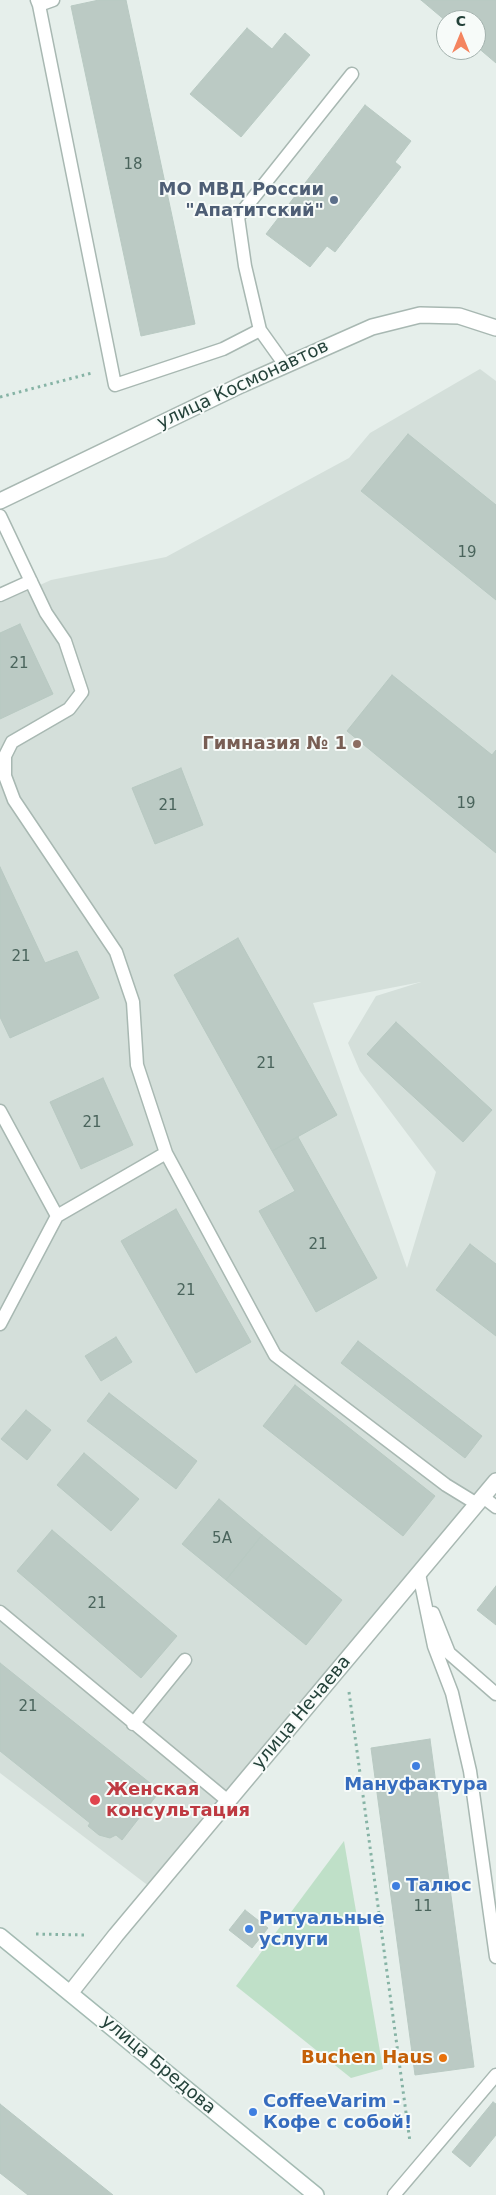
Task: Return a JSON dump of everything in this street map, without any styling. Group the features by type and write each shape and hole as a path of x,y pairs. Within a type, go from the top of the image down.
{"street":[{"name":"улица Космонавтов","path":"0,501 285,365 372,327 420,316 459,316 496,328"},
{"name":"улица Нечаева","path":"71,1992 116,1935 496,1482"},
{"name":"улица Бредова","path":"0,1936 71,1992 316,2195"}],"lane":[{"path":"53,0 38,2 115,385 223,349 260,330"},
{"path":"285,365 260,330 245,266 238,217 352,74"},
{"path":"0,516 46,613 65,641 82,692 69,709 12,742 4,756 5,776 14,800 116,952 133,1002 137,1065 166,1154 275,1355 446,1485 496,1507"},
{"path":"0,595 31,581"},
{"path":"0,1112 57,1216"},
{"path":"0,1324 57,1216 166,1154"},
{"path":"419,1574 449,1653 496,1694"},
{"path":"419,1574 434,1646 452,1693 470,1771 496,1957"},
{"path":"0,1612 228,1801"},
{"path":"134,1724 184,1660"},
{"path":"394,2195 496,2075"}],"path":[{"path":"0,397 112,368"},
{"path":"348,1688 410,2143"},
{"path":"29,1934 116,1935"}],"shaded area":[{"path":"480,369 496,381 496,1481 154,1890 0,1773 0,603 51,580 166,557 349,458 370,433","holes":["421,982 376,996 348,1043 360,1071 436,1172 407,1268 313,1003"]}],"green space":[{"path":"344,1841 383,2069 351,2078 236,1986"}],"building":[{"path":"99,0 126,0 195,324 141,336 71,6"},
{"path":"421,0 496,0 496,63 486,54 486,10 436,10 436,13"},
{"path":"247,28 272,49 285,33 310,55 241,137 190,94"},
{"name":"МО МВД России \"Апатитский\"","path":"365,105 411,141 395,162 401,167 335,252 327,246 310,267 266,234"},
{"path":"408,434 496,505 496,600 361,491"},
{"path":"20,624 53,694 0,719 0,633"},
{"path":"392,675 492,755 496,750 496,853 347,731"},
{"path":"181,768 203,825 155,844 132,788"},
{"path":"0,867 45,963 77,951 99,998 10,1038 0,1017"},
{"path":"238,938 337,1115 272,1151 174,975"},
{"path":"396,1022 492,1110 463,1142 367,1054"},
{"path":"103,1078 133,1145 81,1169 50,1102"},
{"path":"298,1137 377,1278 316,1312 259,1211 295,1191 272,1151"},
{"path":"176,1209 251,1342 196,1373 121,1241"},
{"path":"470,1244 496,1264 496,1336 436,1290"},
{"path":"116,1337 132,1362 101,1381 85,1356"},
{"path":"358,1341 482,1436 465,1458 341,1363"},
{"path":"295,1385 435,1496 403,1536 263,1426"},
{"path":"109,1393 197,1461 176,1489 87,1421"},
{"path":"26,1410 51,1430 27,1460 1,1439"},
{"path":"84,1453 139,1499 111,1531 57,1485"},
{"path":"219,1499 262,1535 226,1580 182,1544"},
{"path":"52,1530 177,1636 141,1678 17,1571"},
{"path":"262,1535 342,1600 306,1645 226,1580"},
{"path":"496,1586 496,1625 477,1610"},
{"path":"0,1663 160,1791 122,1840 116,1835 110,1838 99,1835 88,1826 90,1823 0,1751"},
{"path":"430,1739 474,2067 415,2075 371,1748"},
{"name":"Ритуальные услуги","path":"245,1910 268,1928 252,1948 229,1930"},
{"path":"493,2102 496,2104 496,2135 470,2167 452,2152"},
{"path":"0,2104 113,2195 28,2195 0,2173"}],"place":[{"name":"МО МВД России \"Апатитский\"","path":"334,200"},
{"name":"Гимназия № 1","path":"357,744"},
{"name":"Мануфактура","path":"416,1766"},
{"name":"Женская консультация","path":"95,1800"},
{"name":"Талюс","path":"396,1886"},
{"name":"Ритуальные услуги","path":"249,1929"},
{"name":"Buchen Haus","path":"443,2058"},
{"name":"CoffeeVarim - Кофе с собой!","path":"253,2112"}]}
